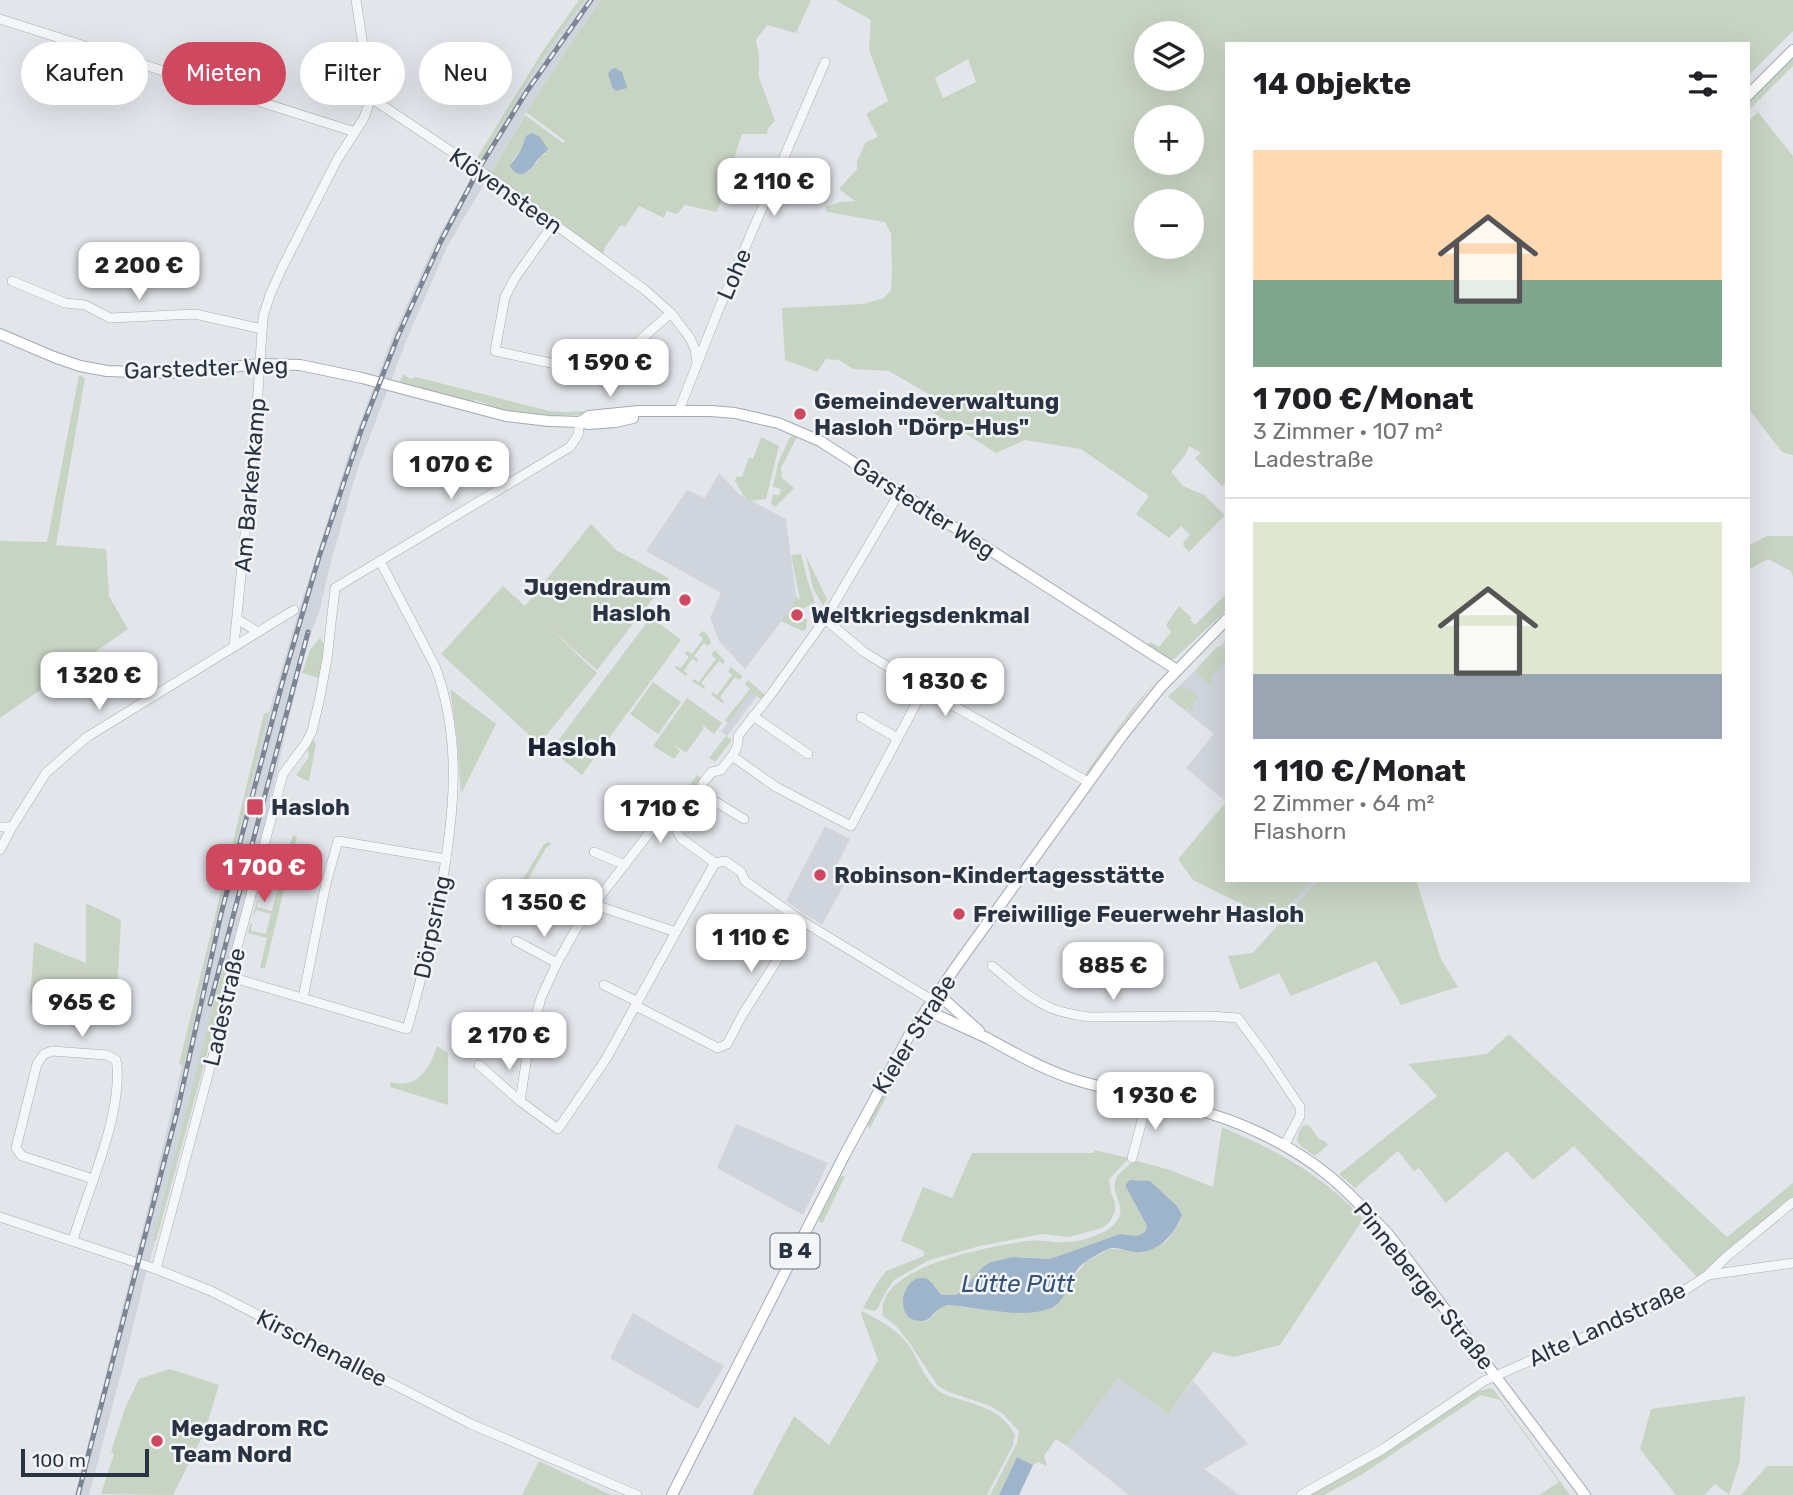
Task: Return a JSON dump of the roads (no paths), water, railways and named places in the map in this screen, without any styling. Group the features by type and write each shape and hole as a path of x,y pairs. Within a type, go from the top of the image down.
{"main road":[{"path":"1750,92 1793,50"},
{"name":"Garstedter Weg","path":"0,334 54,358 107,371 168,373 261,364 300,365 506,416 580,422 589,416 679,410 735,413 778,423 820,441 1177,670"},
{"name":"Kieler Straße","path":"672,1495 873,1101 926,1010 1135,719 1177,670 1225,621"},
{"name":"Pinneberger Straße","path":"935,996 989,1039"},
{"name":"Pinneberger Straße","path":"926,1010 989,1039 1040,1067 1070,1078 1239,1124 1284,1146 1326,1174 1352,1196 1389,1235 1585,1495"}],"street":[{"path":"356,0 362,42"},
{"path":"0,19 355,132"},
{"name":"Lohe","path":"679,410 825,62"},
{"name":"Am Barkenkamp","path":"234,646 261,364 261,329 270,295 281,270 369,105"},
{"name":"Klövensteen","path":"382,105 494,180 645,290 671,313 690,338 697,362"},
{"path":"553,224 514,278 505,297 495,351 573,368 597,367 618,359 671,313"},
{"path":"12,281 65,303 85,305 110,318 195,314 261,329"},
{"path":"446,859 454,793 447,708 435,666 380,561 570,447 578,435 580,422"},
{"path":"678,835 679,822 701,793 701,787 712,772 721,771 738,746 738,736 825,619 900,492"},
{"name":"Ladestraße","path":"156,1269 233,978 232,967 283,774 310,736 317,712 327,659 335,588 380,561"},
{"path":"0,850 46,773 87,737 294,610"},
{"path":"237,618 258,632"},
{"path":"825,619 864,652 1088,782"},
{"path":"732,755 776,787 851,826 924,689"},
{"path":"753,716 808,754"},
{"path":"861,717 897,738"},
{"path":"701,793 744,819"},
{"path":"520,1101 530,1037 541,998 576,929 669,808 679,822"},
{"path":"659,821 715,863 725,861 741,872 744,881 802,921 935,996"},
{"path":"0,827 12,827"},
{"name":"Dörpsring","path":"233,978 407,1029 427,954 446,859 338,841 326,883 303,998"},
{"path":"594,852 625,865"},
{"path":"479,1065 520,1101 558,1129 606,1059 715,863"},
{"path":"595,905 676,932"},
{"path":"604,985 718,1048 727,1044 802,921"},
{"path":"516,941 557,963"},
{"path":"992,966 1034,1000 1071,1014 1088,1017 1238,1018 1300,1107 1300,1116 1284,1146"},
{"path":"73,1240 93,1180 113,1116 118,1072 116,1060 107,1055 52,1051 44,1054 37,1063 16,1148 22,1156 93,1180"},
{"path":"1132,1158 1148,1098"},
{"name":"Alte Landstraße","path":"1301,1495 1383,1449 1476,1385 1682,1292 1708,1275 1793,1202"},
{"name":"Kirschenallee","path":"0,1217 156,1269 211,1291 471,1424 637,1495"},
{"path":"1708,1275 1793,1263"}],"water":[{"path":"615,68 622,72 627,88 616,91 612,87 608,74"},
{"path":"532,133 540,137 548,149 526,172 519,174 510,166 521,150 526,136"},
{"name":"Lütte Pütt","path":"1130,1180 1150,1181 1177,1206 1182,1215 1175,1230 1158,1246 1143,1252 1111,1248 1098,1254 1080,1266 1064,1296 1055,1306 1038,1312 1013,1313 948,1305 924,1321 911,1319 905,1313 903,1305 907,1288 919,1278 929,1280 942,1295 955,1295 991,1262 1013,1257 1050,1259 1120,1234 1137,1236 1145,1232 1147,1226 1126,1187"},
{"path":"1017,1457 1033,1465 1019,1495 999,1495"}],"railway":[{"path":"78,1495 178,1108 221,914 283,680 319,557 362,428 398,336 441,241 481,165 527,91 591,0"},
{"path":"210,1004 308,632"}],"place":[{"name":"Gemeindeverwaltung Hasloh \"Dörp-Hus\"","path":"800,414"},
{"name":"Jugendraum Hasloh","path":"685,600"},
{"name":"Weltkriegsdenkmal","path":"797,615"},
{"name":"Hasloh","path":"255,807"},
{"name":"Robinson-Kindertagesstätte","path":"820,875"},
{"name":"Freiwillige Feuerwehr Hasloh","path":"959,914"},
{"name":"Megadrom RC Team Nord","path":"157,1441"}],"district":[{"name":"Hasloh","path":"572,747"}]}
